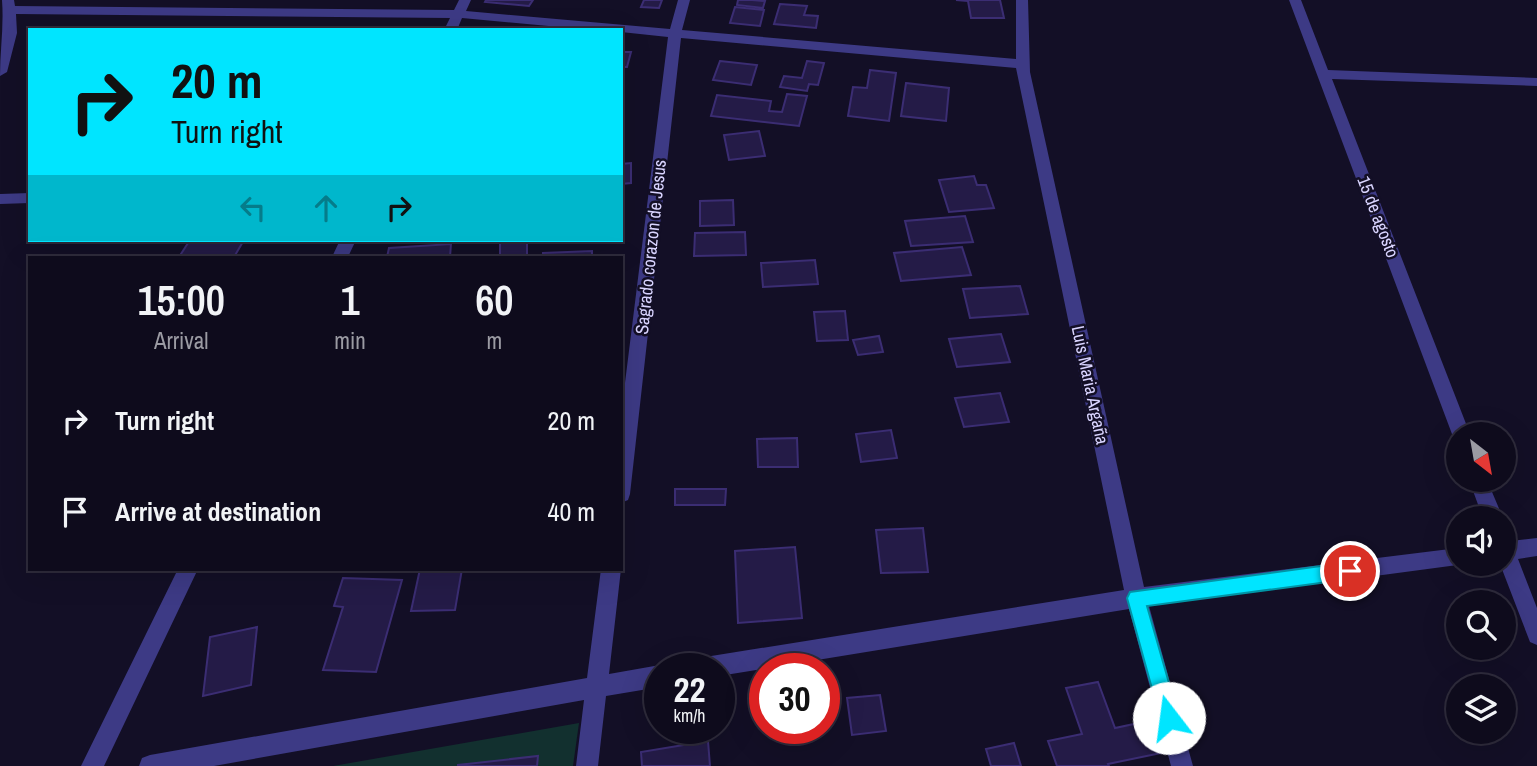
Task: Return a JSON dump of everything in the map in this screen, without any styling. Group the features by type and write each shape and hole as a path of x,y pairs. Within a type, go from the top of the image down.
{"street":[{"path":"451,28 465,0"},
{"name":"Sagrado corazon de Jesus","path":"623,477 675,33 684,0"},
{"name":"Luis Maria Argaña","path":"1022,0 1023,64 1136,598 1182,766"},
{"name":"15 de agosto","path":"1295,0 1456,422"},
{"path":"0,72 11,33 8,5 458,14 618,28"},
{"path":"623,28 1023,64"},
{"path":"1324,74 1537,82"},
{"path":"0,199 28,198"},
{"path":"1516,548 1537,547"},
{"path":"735,663 1136,598 1446,559"},
{"path":"92,766 187,571"},
{"path":"587,766 611,571"},
{"path":"1514,576 1537,635"},
{"path":"150,766 644,678"}],"green space":[{"path":"579,723 573,766 333,766"}],"building":[{"path":"533,0 529,6 485,2"},
{"path":"644,0 662,0 659,8 641,7"},
{"path":"738,0 765,1 763,8 737,5"},
{"path":"956,0 1000,0 1004,18 971,18 968,1"},
{"path":"780,4 807,6 804,15 818,16 816,28 774,24"},
{"path":"735,7 764,10 760,26 730,23"},
{"path":"623,52 631,52 627,67 623,67"},
{"path":"720,61 757,65 751,85 713,80"},
{"path":"807,61 824,63 818,85 809,84 807,91 780,87 784,76 802,78"},
{"path":"870,70 896,73 889,121 848,116 853,87 867,88"},
{"path":"906,83 949,88 946,121 901,116"},
{"path":"787,94 807,96 799,126 711,116 717,95 771,101 769,111 782,112"},
{"path":"759,131 765,156 729,160 724,135"},
{"path":"631,163 631,183 623,184 623,164"},
{"path":"974,176 977,185 986,185 994,208 949,212 939,180"},
{"path":"733,200 734,225 700,226 700,201"},
{"path":"965,216 973,242 911,246 905,221"},
{"path":"745,232 746,255 694,256 695,233"},
{"path":"189,242 243,242 235,256 180,256"},
{"path":"500,242 527,242 527,256 500,256"},
{"path":"451,244 450,256 387,256 389,248"},
{"path":"962,247 971,275 901,281 894,253"},
{"path":"592,251 592,256 543,256 543,253"},
{"path":"815,260 818,284 763,287 761,263"},
{"path":"1020,286 1028,314 970,318 963,289"},
{"path":"845,311 848,340 817,341 814,312"},
{"path":"1001,334 1010,362 957,367 949,339"},
{"path":"879,336 883,352 858,355 853,340"},
{"path":"1000,393 1009,422 964,427 955,398"},
{"path":"891,430 897,458 861,462 856,434"},
{"path":"797,438 798,467 758,467 757,439"},
{"path":"675,489 726,489 725,505 675,505"},
{"path":"923,528 928,572 881,573 876,530"},
{"path":"795,547 802,618 738,623 735,551"},
{"path":"420,571 462,571 455,610 411,611"},
{"path":"343,578 402,580 376,672 323,670 343,607 334,606"},
{"path":"257,627 251,685 203,696 210,637"},
{"path":"1098,682 1115,728 1148,721 1161,753 1108,764 1109,766 1057,766 1048,741 1082,734 1066,688"},
{"path":"880,695 886,731 852,735 847,698"},
{"path":"1014,743 1021,766 991,766 986,749"},
{"path":"690,744 708,744 710,766 642,766 641,752"},
{"path":"538,756 537,766 458,766 458,765"}],"route":[{"path":"1169,718 1136,598 1350,571"}]}
